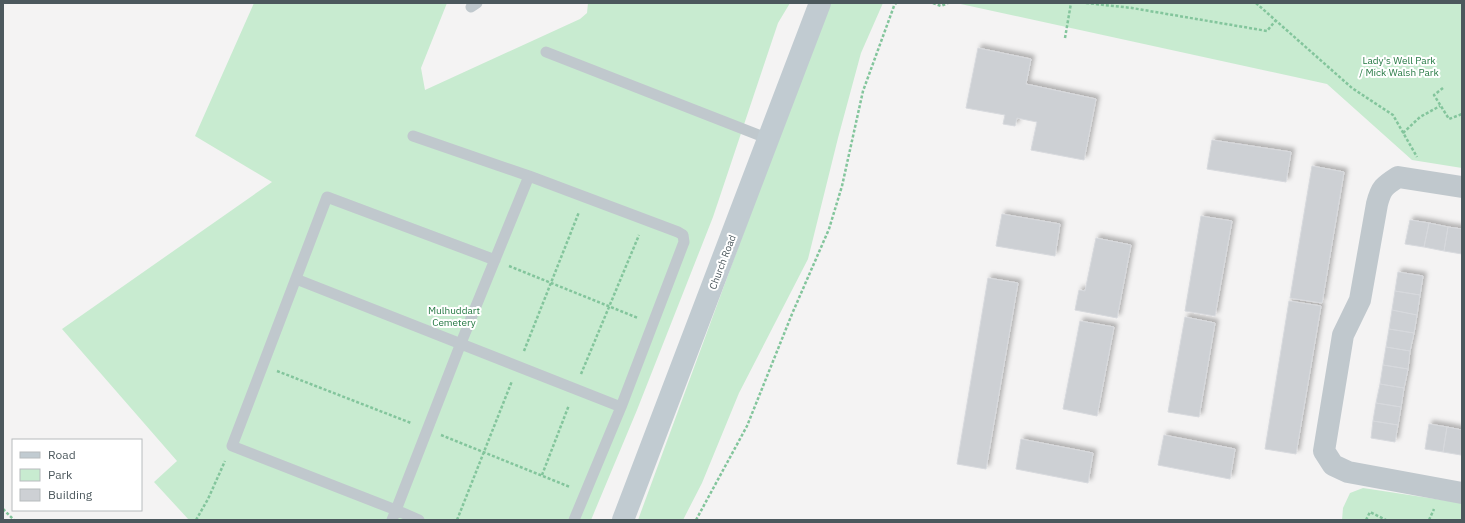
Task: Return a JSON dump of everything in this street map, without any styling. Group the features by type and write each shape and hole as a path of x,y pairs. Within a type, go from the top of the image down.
{"street":[{"name":"Church Road","path":"623,520 820,3"},
{"path":"1462,187 1419,179 1398,177 1387,184 1380,192 1376,204 1360,300 1344,335 1324,451 1333,465 1348,472 1462,494"}],"lane":[{"path":"546,52 769,139"},
{"path":"413,136 529,176 645,219 683,235 684,242 653,324 621,407 574,520"},
{"path":"394,515 461,343 529,176"},
{"path":"419,520 394,515 232,446 327,197 495,260"},
{"path":"296,279 621,407"}],"path":[{"path":"696,520 747,426 792,314 829,229 842,186 863,91 896,3"},
{"path":"934,3 941,6 948,3"},
{"path":"1065,38 1071,3"},
{"path":"1086,3 1132,8 1267,31 1276,20"},
{"path":"1256,3 1352,88 1393,115 1422,166 1419,179"},
{"path":"1443,88 1434,95 1449,119 1462,114"},
{"path":"1403,133 1420,117 1440,106"},
{"path":"542,475 575,389 645,219"},
{"path":"495,260 653,324"},
{"path":"263,365 410,423"},
{"path":"428,430 586,493"},
{"path":"196,520 208,499 232,446"},
{"path":"3,509 14,520"},
{"path":"1366,520 1370,512 1386,520"}],"green space":[{"name":"Mulhuddart Cemetery","path":"254,3 447,3 421,68 425,90 580,19 587,13 588,3 790,3 778,23 713,217 637,410 591,520 189,520 154,482 177,461 62,329 272,182 195,136"},
{"path":"828,3 883,3 861,53 808,259 739,393 702,483 683,520 638,520"},
{"name":"Lady's Well Park / Mick Walsh Park","path":"956,3 1462,3 1462,168 1412,160 1327,84"},
{"path":"1363,488 1462,503 1462,520 1342,520 1343,508 1350,493"}],"building":[{"path":"978,48 1031,59 1026,84 1096,99 1084,160 1031,150 1037,122 1017,118 1015,126 1003,124 1005,115 966,108"},
{"path":"1212,140 1291,152 1286,182 1207,169"},
{"path":"1312,166 1344,172 1322,303 1290,298"},
{"path":"1002,214 1060,224 1055,256 996,246"},
{"path":"1201,216 1232,221 1215,316 1185,311"},
{"path":"1410,220 1429,223 1424,247 1405,244"},
{"path":"1429,223 1448,227 1444,251 1424,247"},
{"path":"1448,227 1462,229 1462,254 1444,251"},
{"path":"1096,238 1131,245 1117,318 1075,310 1079,290 1085,291"},
{"path":"1398,272 1423,276 1420,295 1395,291"},
{"path":"988,278 1018,283 986,469 957,464"},
{"path":"1395,291 1420,295 1417,315 1392,310"},
{"path":"1289,301 1321,306 1296,454 1265,449"},
{"path":"1392,310 1417,315 1414,333 1389,329"},
{"path":"1185,317 1215,323 1199,417 1168,412"},
{"path":"1080,321 1114,327 1097,416 1063,409"},
{"path":"1389,329 1414,333 1410,351 1386,347"},
{"path":"1386,347 1410,351 1408,369 1383,365"},
{"path":"1383,365 1408,369 1404,388 1380,384"},
{"path":"1380,384 1404,388 1401,407 1376,403"},
{"path":"1376,403 1401,407 1398,425 1373,421"},
{"path":"1373,421 1398,425 1395,442 1371,438"},
{"path":"1429,424 1447,427 1443,452 1425,449"},
{"path":"1447,427 1462,430 1461,455 1443,452"},
{"path":"1164,435 1235,449 1230,479 1158,465"},
{"path":"1021,439 1093,453 1088,483 1016,469"}]}
